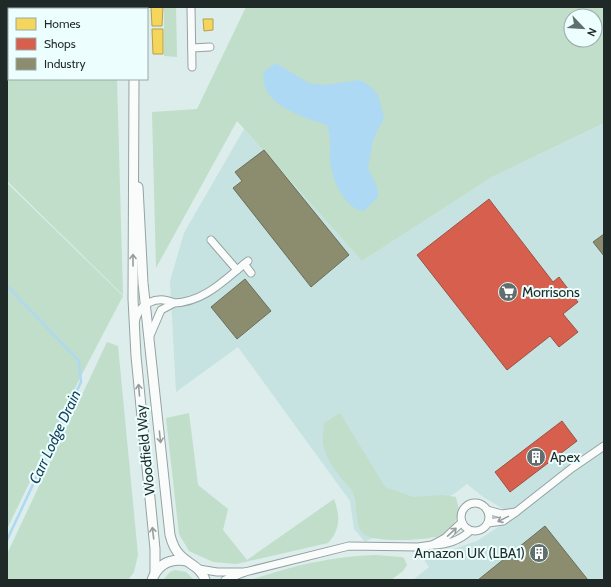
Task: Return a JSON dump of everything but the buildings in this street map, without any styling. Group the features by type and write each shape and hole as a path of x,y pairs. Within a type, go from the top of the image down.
{"street":[{"path":"191,7 192,67"},
{"path":"192,48 210,47"},
{"name":"Woodfield Way","path":"134,80 134,327 155,549 154,576"},
{"name":"Woodfield Way","path":"134,141 145,305 170,535 173,547 188,562 199,569"},
{"path":"211,240 237,270"},
{"name":"Woodfield Way","path":"149,339 161,310 174,303 190,301 202,297 246,263 251,272"},
{"name":"Woodfield Way","path":"134,327 135,320 145,305 151,301 159,299 174,303"},
{"path":"488,523 503,520 516,512 572,468 604,446"},
{"path":"470,531 462,522 462,511 469,505 478,504 487,510 502,514 516,512"},
{"path":"225,580 245,572 348,546 418,546 449,544 470,531 482,530 488,523 489,515 487,510"},
{"path":"432,545 444,538 462,522"},
{"path":"154,576 167,562 178,560 188,562"},
{"path":"199,569 217,572 245,572"},
{"path":"199,569 204,580"}],"shaded area":[{"path":"604,123 604,580 413,580 429,567 424,559 477,541 515,516 482,496 467,484 454,494 365,542 354,529 350,501 238,347 176,392 170,281 184,233 244,129 362,261 492,177"}],"green space":[{"path":"7,7 115,7 8,8 8,80 117,80 123,295 7,181"},
{"path":"164,7 176,7 177,57 164,56"},
{"path":"246,7 604,7 604,123 492,177 362,261 237,121 156,268 152,112 197,109"},
{"path":"7,183 123,296 80,378 7,529"},
{"path":"107,342 118,346 138,555 134,572 128,580 7,580 7,554"},
{"path":"189,413 198,485 228,509 223,530 247,560 334,499 338,522 335,532 328,543 236,564 213,562 189,551 179,534 166,418"},
{"path":"340,413 385,487 413,497 443,495 456,497 459,512 456,520 446,533 431,538 393,540 371,538 361,531 359,527 355,498 352,491 333,467 323,444 324,423"},
{"path":"376,555 401,557 404,558 407,565 403,571 391,580 250,580 312,563 343,557"},
{"path":"175,570 186,572 194,580 163,580 170,572"}],"water":[{"path":"275,63 309,83 325,85 360,80 371,87 378,95 384,118 373,140 368,168 377,187 378,197 364,211 351,205 345,199 337,185 330,162 330,138 327,125 306,118 284,108 268,93 264,83 264,72"}],"waterway":[{"name":"Carr Lodge Drain","path":"7,286 79,361 81,382 7,540"}],"place":[{"name":"Morrisons","path":"508,292"},
{"name":"Apex","path":"536,457"},
{"name":"Amazon UK (LBA1)","path":"539,553"}]}
